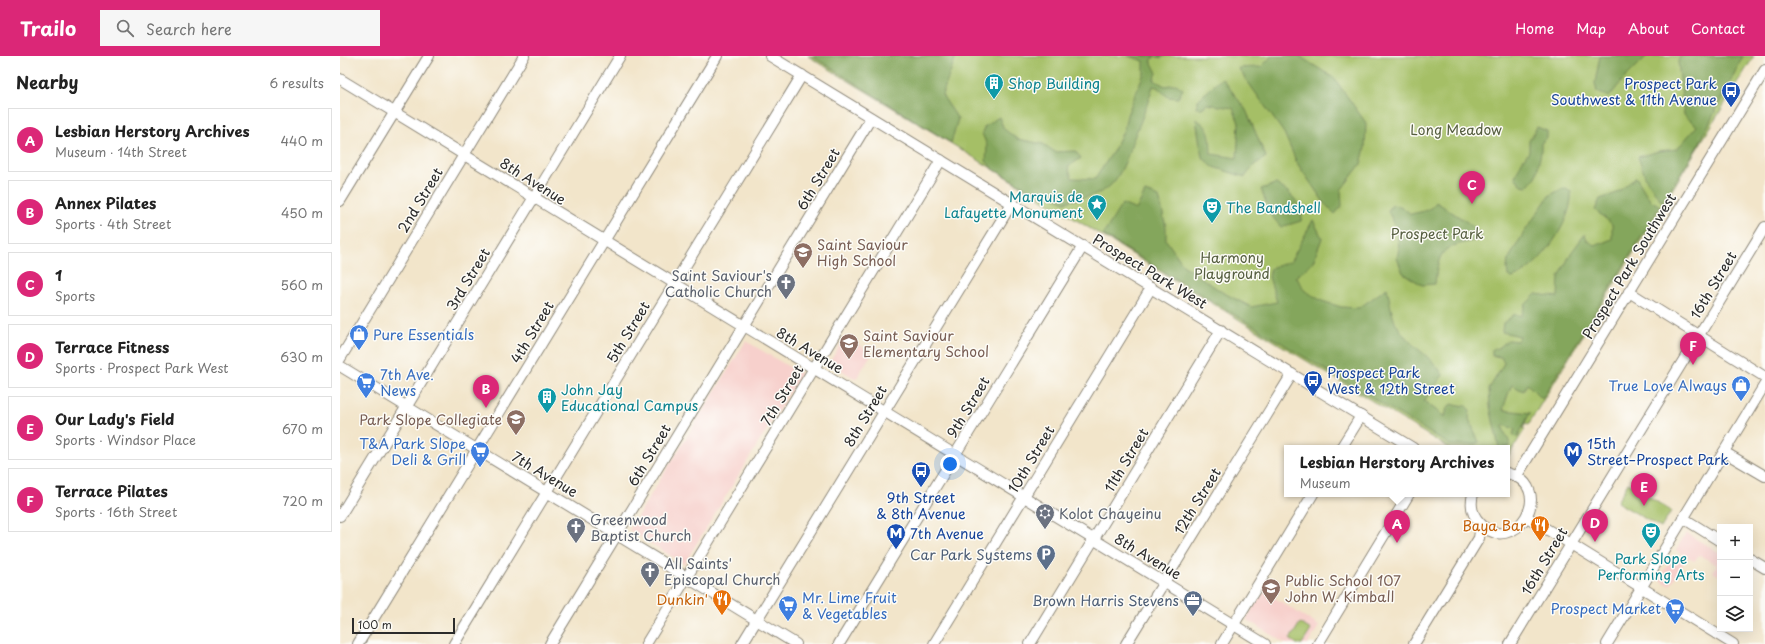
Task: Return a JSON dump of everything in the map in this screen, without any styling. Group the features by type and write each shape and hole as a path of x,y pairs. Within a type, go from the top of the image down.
{"street":[{"path":"340,202 429,56"},
{"name":"2nd Street","path":"340,359 524,56"},
{"name":"3rd Street","path":"340,516 620,56"},
{"name":"4th Street","path":"358,644 717,56"},
{"name":"Prospect Park West","path":"770,56 1409,445"},
{"name":"Prospect Park Southwest","path":"1512,475 1760,87 1765,70"},
{"name":"5th Street","path":"454,644 802,75"},
{"name":"8th Avenue","path":"340,79 1265,644"},
{"name":"6th Street","path":"550,644 872,118"},
{"name":"7th Street","path":"646,644 942,160"},
{"name":"8th Street","path":"742,644 1012,203"},
{"name":"16th Street","path":"1510,644 1765,227"},
{"name":"9th Street","path":"839,644 1083,246"},
{"name":"10th Street","path":"934,644 1151,288"},
{"path":"1629,292 1765,377"},
{"name":"11th Street","path":"1030,644 1221,330"},
{"name":"7th Avenue","path":"340,366 796,644"},
{"name":"12th Street","path":"1126,644 1292,374"},
{"path":"1606,644 1765,384"},
{"path":"1343,445 1361,416"},
{"path":"1724,452 1765,476"},
{"path":"1473,497 1472,511 1481,525 1489,530 1504,532 1518,528 1527,517 1531,503 1530,493 1524,484 1512,475"},
{"path":"1222,644 1311,497"},
{"path":"1318,644 1407,497"},
{"path":"1527,517 1733,644"},
{"path":"1683,518 1717,539"},
{"path":"1414,644 1479,538 1481,525"},
{"path":"1752,560 1765,568"}],"shaded area":[{"name":"Saint Saviour Elementary School","path":"845,337 872,353 856,379 829,363"},
{"path":"746,341 801,374 684,564 629,530"},
{"path":"1686,533 1717,551 1717,565 1700,555 1694,561 1676,550"},
{"path":"1673,556 1684,562 1670,586 1659,579"},
{"path":"1717,565 1717,574 1713,572"},
{"name":"Public School 107 John W. Kimball","path":"1264,591 1319,626 1308,644 1286,644 1246,619"}],"green space":[{"name":"Prospect Park","path":"808,56 1754,56 1528,425 1526,424 1523,428 1525,429 1510,453 1510,445 1444,445"},
{"path":"812,56 956,56 942,95 958,119 951,143"},
{"path":"1128,56 1155,56 1151,61 1157,73 1154,80 1165,86 1176,84 1183,89 1178,98 1168,97 1157,87 1153,86 1123,167 1114,182 1108,188 1092,195 1065,202 1050,195 1041,196 993,169 986,161 987,146 982,133 985,126 999,117 1004,129 1017,139 1043,144 1055,152 1075,151 1081,158 1068,167 1072,178 1095,179 1114,150 1124,129 1127,115 1144,73 1144,61"},
{"path":"1272,56 1299,56 1334,78 1366,123 1365,148 1361,164 1341,190 1342,206 1335,214 1325,204 1297,163 1284,133 1238,68 1261,67"},
{"path":"1600,56 1647,56 1621,82 1609,97 1597,92 1595,83"},
{"path":"1681,56 1743,56 1699,144 1662,202 1647,181 1638,157 1659,151 1677,149 1697,126 1684,115 1678,61"},
{"path":"1222,78 1246,110 1266,157 1254,165 1245,177 1213,167 1202,157 1196,119 1208,130 1211,154 1237,158 1239,123 1233,108 1207,104 1202,108 1196,108 1198,100"},
{"path":"1537,127 1547,131 1547,138 1541,143 1541,152 1536,177 1527,187 1522,186 1515,177 1522,161 1529,152 1529,141"},
{"path":"1636,177 1650,200 1660,206 1542,399 1527,384 1523,391 1512,385 1503,410 1530,413 1517,438 1513,434 1515,429 1503,425 1510,445 1498,445 1490,407 1489,389 1504,363 1501,357 1492,356 1492,350 1500,347 1508,340 1517,341 1520,336 1502,332 1503,323 1515,314 1521,316 1526,304 1536,294 1558,297 1559,277 1571,253 1585,234 1587,240 1595,246 1612,239 1612,224 1595,210 1600,199 1617,193"},
{"path":"1276,184 1288,192 1303,208 1301,221 1281,227 1271,215 1261,189"},
{"path":"1561,189 1566,189 1571,192 1567,216 1561,229 1553,242 1533,265 1512,278 1508,276 1508,260 1523,234 1549,196"},
{"path":"1145,192 1159,197 1166,227 1166,240 1184,266 1222,292 1251,307 1277,302 1269,277 1271,268 1291,261 1313,220 1322,238 1313,262 1296,277 1305,291 1322,301 1341,307 1359,308 1387,288 1392,313 1398,327 1408,340 1433,362 1443,375 1424,401 1445,417 1447,407 1452,404 1459,406 1465,405 1470,410 1469,419 1479,442 1474,445 1450,445 1103,235 1122,204 1136,210"},
{"path":"1436,202 1467,222 1482,235 1480,239 1459,244 1446,250 1439,261 1435,284 1422,285 1403,273 1397,258 1399,248 1397,229 1388,211 1392,205 1400,206 1411,214 1422,212 1434,205"},
{"path":"1628,483 1671,511 1661,528 1617,502"},
{"path":"1300,623 1311,630 1302,644 1297,644 1290,639"}],"place":[{"name":"Shop Building","path":"994,100"},
{"name":"Prospect Park Southwest & 11th Avenue","path":"1731,108"},
{"name":"1","path":"1472,204"},
{"name":"Marquis de Lafayette Monument","path":"1097,221"},
{"name":"The Bandshell","path":"1212,224"},
{"name":"Saint Saviour High School","path":"803,269"},
{"name":"Saint Saviour's Catholic Church","path":"786,300"},
{"name":"Pure Essentials","path":"359,351"},
{"name":"Saint Saviour Elementary School","path":"849,360"},
{"name":"Terrace Pilates","path":"1693,365"},
{"name":"Prospect Park West & 12th Street","path":"1313,397"},
{"name":"7th Ave. News","path":"366,399"},
{"name":"True Love Always","path":"1741,402"},
{"name":"Annex Pilates","path":"486,408"},
{"name":"John Jay Educational Campus","path":"547,414"},
{"name":"Park Slope Collegiate","path":"516,436"},
{"name":"T&A Park Slope Deli & Grill","path":"480,468"},
{"name":"15th Street–Prospect Park","path":"1573,468"},
{"name":"9th Street & 8th Avenue","path":"921,488"},
{"name":"Our Lady's Field","path":"1644,506"},
{"name":"Kolot Chayeinu","path":"1045,530"},
{"name":"Baya Bar","path":"1540,542"},
{"name":"Terrace Fitness","path":"1595,542"},
{"name":"Lesbian Herstory Archives","path":"1397,543"},
{"name":"Greenwood Baptist Church","path":"576,544"},
{"name":"Park Slope Performing Arts","path":"1651,549"},
{"name":"7th Avenue","path":"896,550"},
{"name":"Car Park Systems","path":"1046,571"},
{"name":"All Saints' Episcopal Church","path":"650,588"},
{"name":"Public School 107 John W. Kimball","path":"1271,605"},
{"name":"Dunkin'","path":"722,616"},
{"name":"Brown Harris Stevens","path":"1193,617"},
{"name":"Mr. Lime Fruit & Vegetables","path":"788,622"},
{"name":"Prospect Market","path":"1675,625"}],"park label":[{"name":"Long Meadow","path":"1456,129"},
{"name":"Harmony Playground","path":"1232,266"}]}
